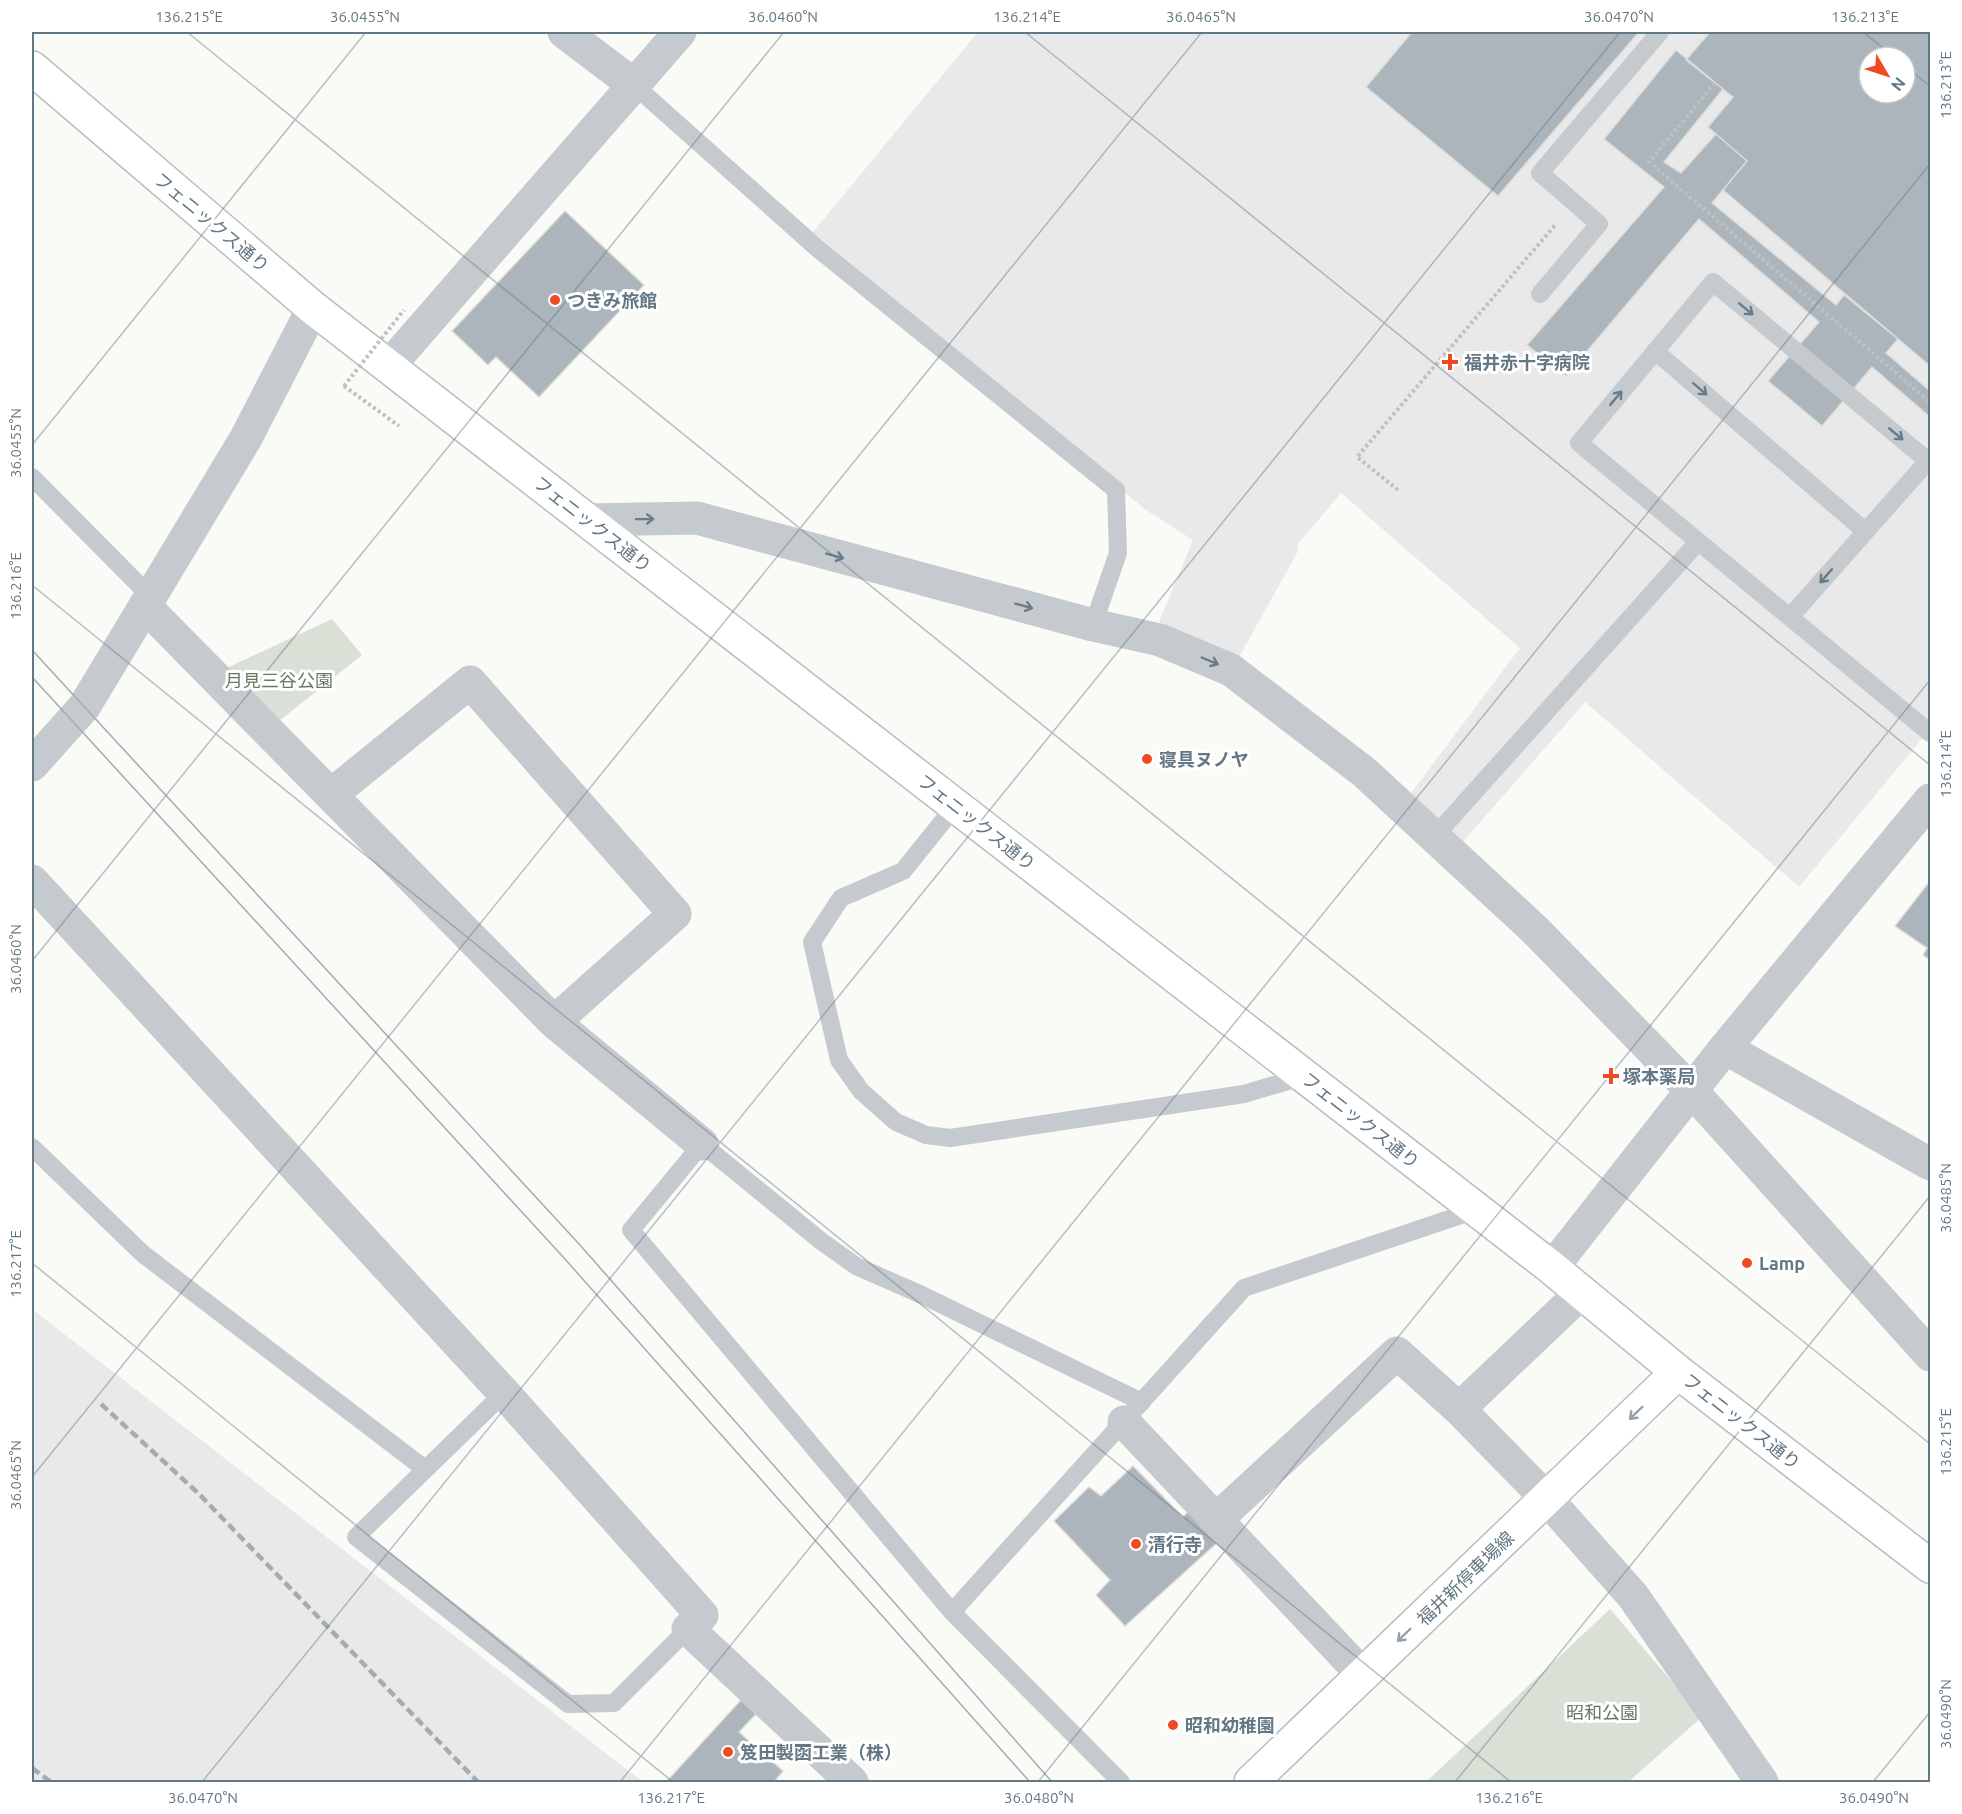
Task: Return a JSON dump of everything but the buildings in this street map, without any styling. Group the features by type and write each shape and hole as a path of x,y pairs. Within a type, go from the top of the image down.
{"main road":[{"name":"フェニックス通り","path":"32,68 313,308 1552,1268 1678,1372 1930,1566"},
{"name":"福井新停車場線","path":"1251,1782 1678,1372"}],"street":[{"path":"564,32 634,85"},
{"path":"389,366 680,32"},
{"path":"32,765 84,707 246,438 313,308"},
{"path":"587,520 697,518 1093,625 1160,640 1231,670 1364,772 1535,930 1691,1090 1930,1355"},
{"path":"148,601 331,795 554,1022 702,1144"},
{"path":"331,795 470,682 675,914 554,1022"},
{"path":"1552,1268 1691,1090 1930,800"},
{"path":"32,881 504,1393 702,1615 688,1629 852,1782"},
{"path":"1725,1048 1930,1164"},
{"path":"1459,1409 1581,1293"},
{"path":"1217,1519 1396,1353 1459,1409 1547,1498 1633,1596 1762,1782"},
{"path":"1133,1412 1217,1519 1363,1675"}],"lane":[{"path":"1540,294 1599,224 1540,173 1660,32"},
{"path":"634,85 817,248 1116,490 1118,553 1093,625"},
{"path":"1790,617 1928,460 1713,282 1579,443 1930,733"},
{"path":"1655,351 1865,531"},
{"path":"32,477 148,601"},
{"path":"1434,837 1698,542"},
{"path":"956,805 903,871 841,898 812,942 839,1060 861,1091 896,1122 926,1135 950,1138 1244,1094 1305,1076"},
{"path":"1121,1782 952,1612 631,1230 702,1144 821,1241 856,1266 1133,1412"},
{"path":"32,1147 143,1254 425,1469"},
{"path":"952,1612 1244,1288 1476,1210"},
{"path":"504,1393 356,1537 568,1704 614,1703 688,1629"}],"path":[{"path":"1715,83 1649,162 1930,402"},
{"path":"1398,490 1357,457 1575,203"},
{"path":"399,426 344,386 404,310"}],"shaded area":[{"name":"福井赤十字病院","path":"978,32 1930,32 1930,729 1799,887 1585,702 1462,843 1409,796 1520,648 1341,493 1298,544 1297,553 1239,657 1159,622 1193,540 1146,510 813,232"},
{"path":"32,1309 68,1337 643,1782 32,1782"}],"green space":[{"name":"月見三谷公園","path":"332,619 362,655 274,725 220,671"},
{"name":"昭和公園","path":"1610,1609 1702,1717 1628,1782 1426,1782"}],"tram line":[{"path":"32,650 580,1245 1052,1782"},
{"path":"32,677 564,1258 1030,1782"}],"railway":[{"path":"101,1404 198,1493 478,1782"},
{"path":"32,1768 51,1782"}],"place":[{"name":"つきみ旅館","path":"555,300"},
{"name":"福井赤十字病院","path":"1450,362"},
{"name":"寝具ヌノヤ","path":"1147,759"},
{"name":"塚本薬局","path":"1611,1076"},
{"name":"Lamp","path":"1747,1263"},
{"name":"清行寺","path":"1136,1544"},
{"name":"昭和幼稚園","path":"1173,1725"},
{"name":"笈田製函工業（株）","path":"728,1752"}]}
